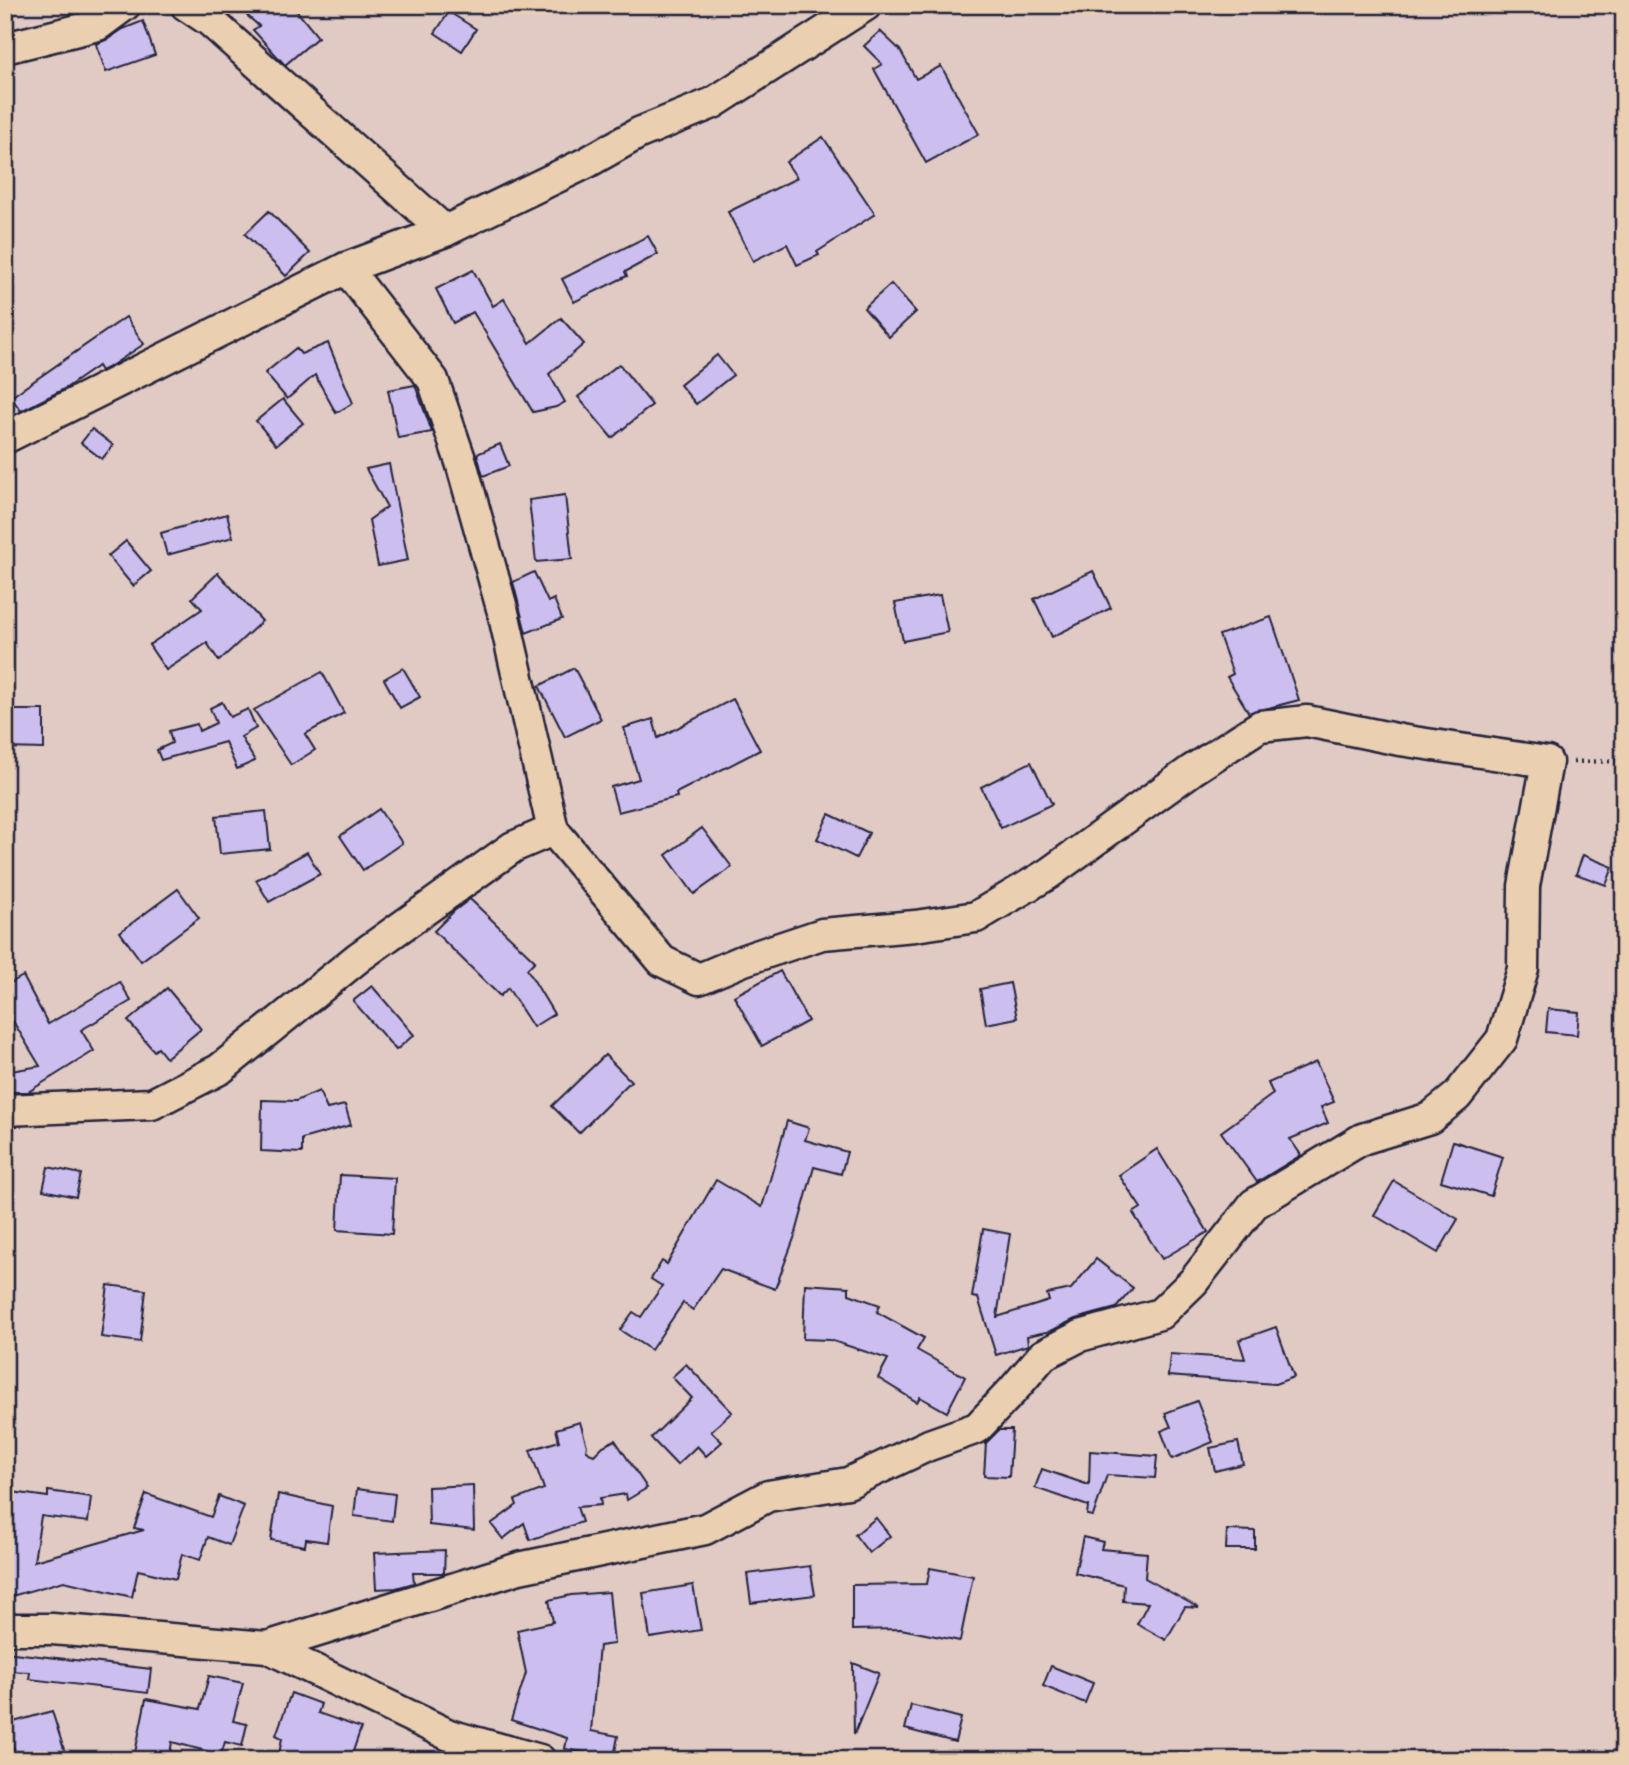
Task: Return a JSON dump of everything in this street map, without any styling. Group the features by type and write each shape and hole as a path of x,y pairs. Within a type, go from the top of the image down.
{"street":[{"path":"5,48 99,25 125,5"},
{"path":"186,5 209,22 445,231"},
{"path":"5,438 346,268 445,231 586,163 639,133 713,103 866,5"},
{"path":"267,1647 519,1568 705,1529 768,1496 848,1483 929,1446 977,1428 1043,1355 1080,1336 1160,1314 1193,1282 1254,1204 1362,1139 1430,1118 1457,1096 1503,1039 1523,969 1524,886 1547,762 1400,740 1307,721 1259,726 1192,770 1048,874 976,917 915,926 822,934 744,960 699,979 662,961 553,830 503,612 461,462 433,380 346,268"},
{"path":"5,1110 152,1104 220,1069 359,957 513,847 553,830"},
{"path":"5,1629 52,1629 267,1647 449,1735 540,1760"}],"path":[{"path":"1547,762 1624,761"}],"building":[{"path":"235,5 292,5 318,37 285,65 253,30 259,26"},
{"path":"449,12 476,29 462,51 435,33"},
{"path":"143,21 155,55 106,72 96,44"},
{"path":"880,31 900,50 916,79 941,66 979,134 926,163 874,69 882,64 864,46"},
{"path":"823,137 875,214 817,252 819,255 797,265 787,244 753,261 728,212 797,178 786,162"},
{"path":"269,211 310,253 286,276 245,234"},
{"path":"648,236 658,254 625,272 627,276 574,302 562,279"},
{"path":"473,270 493,306 504,299 530,343 561,318 584,344 549,374 565,402 533,412 473,312 453,323 436,289"},
{"path":"891,284 916,312 889,337 864,308"},
{"path":"126,317 144,344 111,366 101,371 98,366 66,388 21,411 11,397"},
{"path":"328,343 353,403 336,413 315,375 287,399 265,373 296,348 301,354"},
{"path":"717,355 733,375 696,404 680,385"},
{"path":"619,364 652,405 612,438 578,397"},
{"path":"415,385 432,432 398,438 388,390"},
{"path":"283,399 303,423 276,445 256,421"},
{"path":"92,429 113,445 102,459 81,443"},
{"path":"500,444 509,466 483,476 477,454"},
{"path":"389,464 408,560 378,566 369,520 387,507 366,469"},
{"path":"565,495 572,559 536,562 529,500"},
{"path":"227,514 233,537 167,555 161,533"},
{"path":"126,541 151,571 133,586 108,556"},
{"path":"1093,571 1111,608 1052,637 1034,599"},
{"path":"534,572 548,602 554,599 562,619 526,633 513,582"},
{"path":"218,573 262,621 219,661 207,643 166,670 149,645 202,609 192,598"},
{"path":"940,595 948,632 903,641 895,603"},
{"path":"1271,617 1299,700 1249,713 1227,677 1233,674 1219,635"},
{"path":"403,668 420,697 400,708 384,679"},
{"path":"574,668 601,719 565,737 539,686"},
{"path":"322,672 344,713 305,734 315,750 291,765 254,710"},
{"path":"733,699 760,750 676,793 677,797 618,812 611,787 639,779 624,728 653,719 658,738"},
{"path":"222,702 230,717 248,709 256,728 241,737 255,761 237,769 225,742 161,760 157,750 172,743 169,731 197,724 199,731 216,723 210,708"},
{"path":"5,710 44,710 44,749 5,748"},
{"path":"1031,762 1052,804 1001,828 981,787"},
{"path":"379,809 402,843 363,870 340,836"},
{"path":"266,811 270,849 220,854 216,816"},
{"path":"829,814 869,833 856,858 817,839"},
{"path":"702,828 732,867 694,894 666,855"},
{"path":"307,852 320,874 269,902 256,880"},
{"path":"1583,855 1613,867 1606,885 1576,874"},
{"path":"178,889 199,918 141,961 120,932"},
{"path":"470,899 535,961 527,969 554,1014 533,1027 508,988 500,996 434,931"},
{"path":"780,971 808,1021 762,1046 734,996"},
{"path":"23,976 48,1024 120,982 131,1001 81,1030 94,1051 28,1092 5,1092 5,1072 40,1066 11,1018 5,1021 5,986"},
{"path":"1010,983 1017,1018 986,1024 980,989"},
{"path":"372,986 414,1035 396,1050 353,1001"},
{"path":"167,988 201,1029 166,1058 158,1048 154,1051 128,1021"},
{"path":"1548,1009 1579,1012 1577,1035 1546,1032"},
{"path":"605,1055 631,1081 579,1133 552,1106"},
{"path":"1316,1062 1334,1102 1321,1107 1328,1123 1290,1139 1301,1155 1257,1182 1221,1132 1273,1094 1268,1083"},
{"path":"319,1091 327,1109 345,1105 351,1125 302,1139 302,1153 261,1151 262,1100 296,1101"},
{"path":"787,1121 809,1128 805,1140 847,1152 841,1174 814,1167 796,1233 775,1289 721,1269 693,1310 683,1303 651,1350 620,1330 633,1312 641,1317 662,1286 651,1279 662,1261 667,1264 716,1180 762,1207"},
{"path":"1453,1141 1503,1157 1491,1196 1441,1181"},
{"path":"1157,1149 1208,1232 1162,1259 1133,1213 1141,1208 1119,1175"},
{"path":"48,1167 81,1174 76,1197 43,1190"},
{"path":"340,1175 395,1178 392,1234 337,1230"},
{"path":"1394,1181 1458,1219 1438,1253 1374,1215"},
{"path":"983,1229 1010,1234 997,1317 1049,1301 1047,1294 1071,1289 1096,1259 1133,1288 1116,1308 1075,1319 1051,1331 1027,1336 1028,1345 996,1355 978,1298 972,1297"},
{"path":"805,1284 849,1287 849,1294 880,1305 877,1312 924,1338 917,1350 965,1377 947,1412 920,1397 917,1402 878,1378 888,1359 830,1340 803,1339"},
{"path":"108,1285 146,1290 140,1342 101,1337"},
{"path":"1276,1327 1294,1377 1275,1384 1168,1376 1170,1354 1245,1359 1239,1340"},
{"path":"686,1364 732,1412 711,1431 722,1442 706,1456 697,1446 677,1465 651,1438 692,1398 672,1377"},
{"path":"1197,1401 1213,1442 1172,1459 1161,1431 1171,1427 1165,1413"},
{"path":"580,1422 589,1453 594,1455 615,1440 647,1488 627,1500 626,1494 600,1498 601,1505 577,1507 582,1522 530,1540 524,1523 503,1539 491,1524 517,1505 515,1500 544,1489 530,1450 559,1441 556,1429"},
{"path":"999,1430 1012,1430 1009,1477 984,1476 986,1443"},
{"path":"1238,1442 1243,1464 1215,1471 1210,1448"},
{"path":"1090,1451 1157,1456 1155,1478 1107,1475 1093,1516 1087,1515 1088,1506 1035,1488 1042,1469 1089,1485"},
{"path":"473,1485 474,1530 429,1525 428,1487"},
{"path":"357,1489 395,1494 392,1521 354,1516"},
{"path":"5,1491 48,1497 48,1491 91,1497 88,1522 41,1516 34,1561 144,1530 134,1528 146,1494 211,1517 219,1496 244,1506 229,1545 208,1537 200,1560 182,1554 176,1579 138,1570 132,1597 64,1581 5,1598"},
{"path":"278,1494 332,1506 327,1542 306,1539 305,1546 271,1540"},
{"path":"876,1518 890,1536 869,1553 855,1535"},
{"path":"1227,1530 1255,1531 1255,1549 1226,1549"},
{"path":"1083,1537 1103,1542 1101,1549 1147,1553 1145,1578 1199,1608 1185,1607 1166,1640 1137,1624 1148,1603 1123,1601 1124,1585 1075,1573"},
{"path":"445,1550 444,1573 413,1573 414,1583 396,1588 376,1589 374,1553"},
{"path":"810,1566 815,1595 751,1603 747,1574"},
{"path":"930,1568 973,1576 960,1641 901,1629 852,1630 852,1585 927,1584"},
{"path":"693,1585 701,1630 650,1638 643,1593"},
{"path":"609,1592 614,1644 599,1646 591,1731 618,1736 614,1757 565,1749 567,1738 511,1720 526,1673 517,1630 553,1622 549,1600"},
{"path":"5,1652 151,1669 148,1693 29,1679 30,1672 5,1671"},
{"path":"853,1663 879,1673 854,1735"},
{"path":"1051,1666 1093,1683 1085,1703 1043,1686"},
{"path":"209,1676 243,1683 233,1721 247,1724 242,1746 225,1742 221,1755 172,1742 169,1760 135,1753 146,1699 200,1709"},
{"path":"291,1693 321,1704 318,1713 361,1728 350,1760 278,1760 282,1738 276,1735"},
{"path":"911,1705 961,1718 955,1742 905,1729"},
{"path":"52,1711 66,1756 53,1760 17,1760 7,1724"}]}
